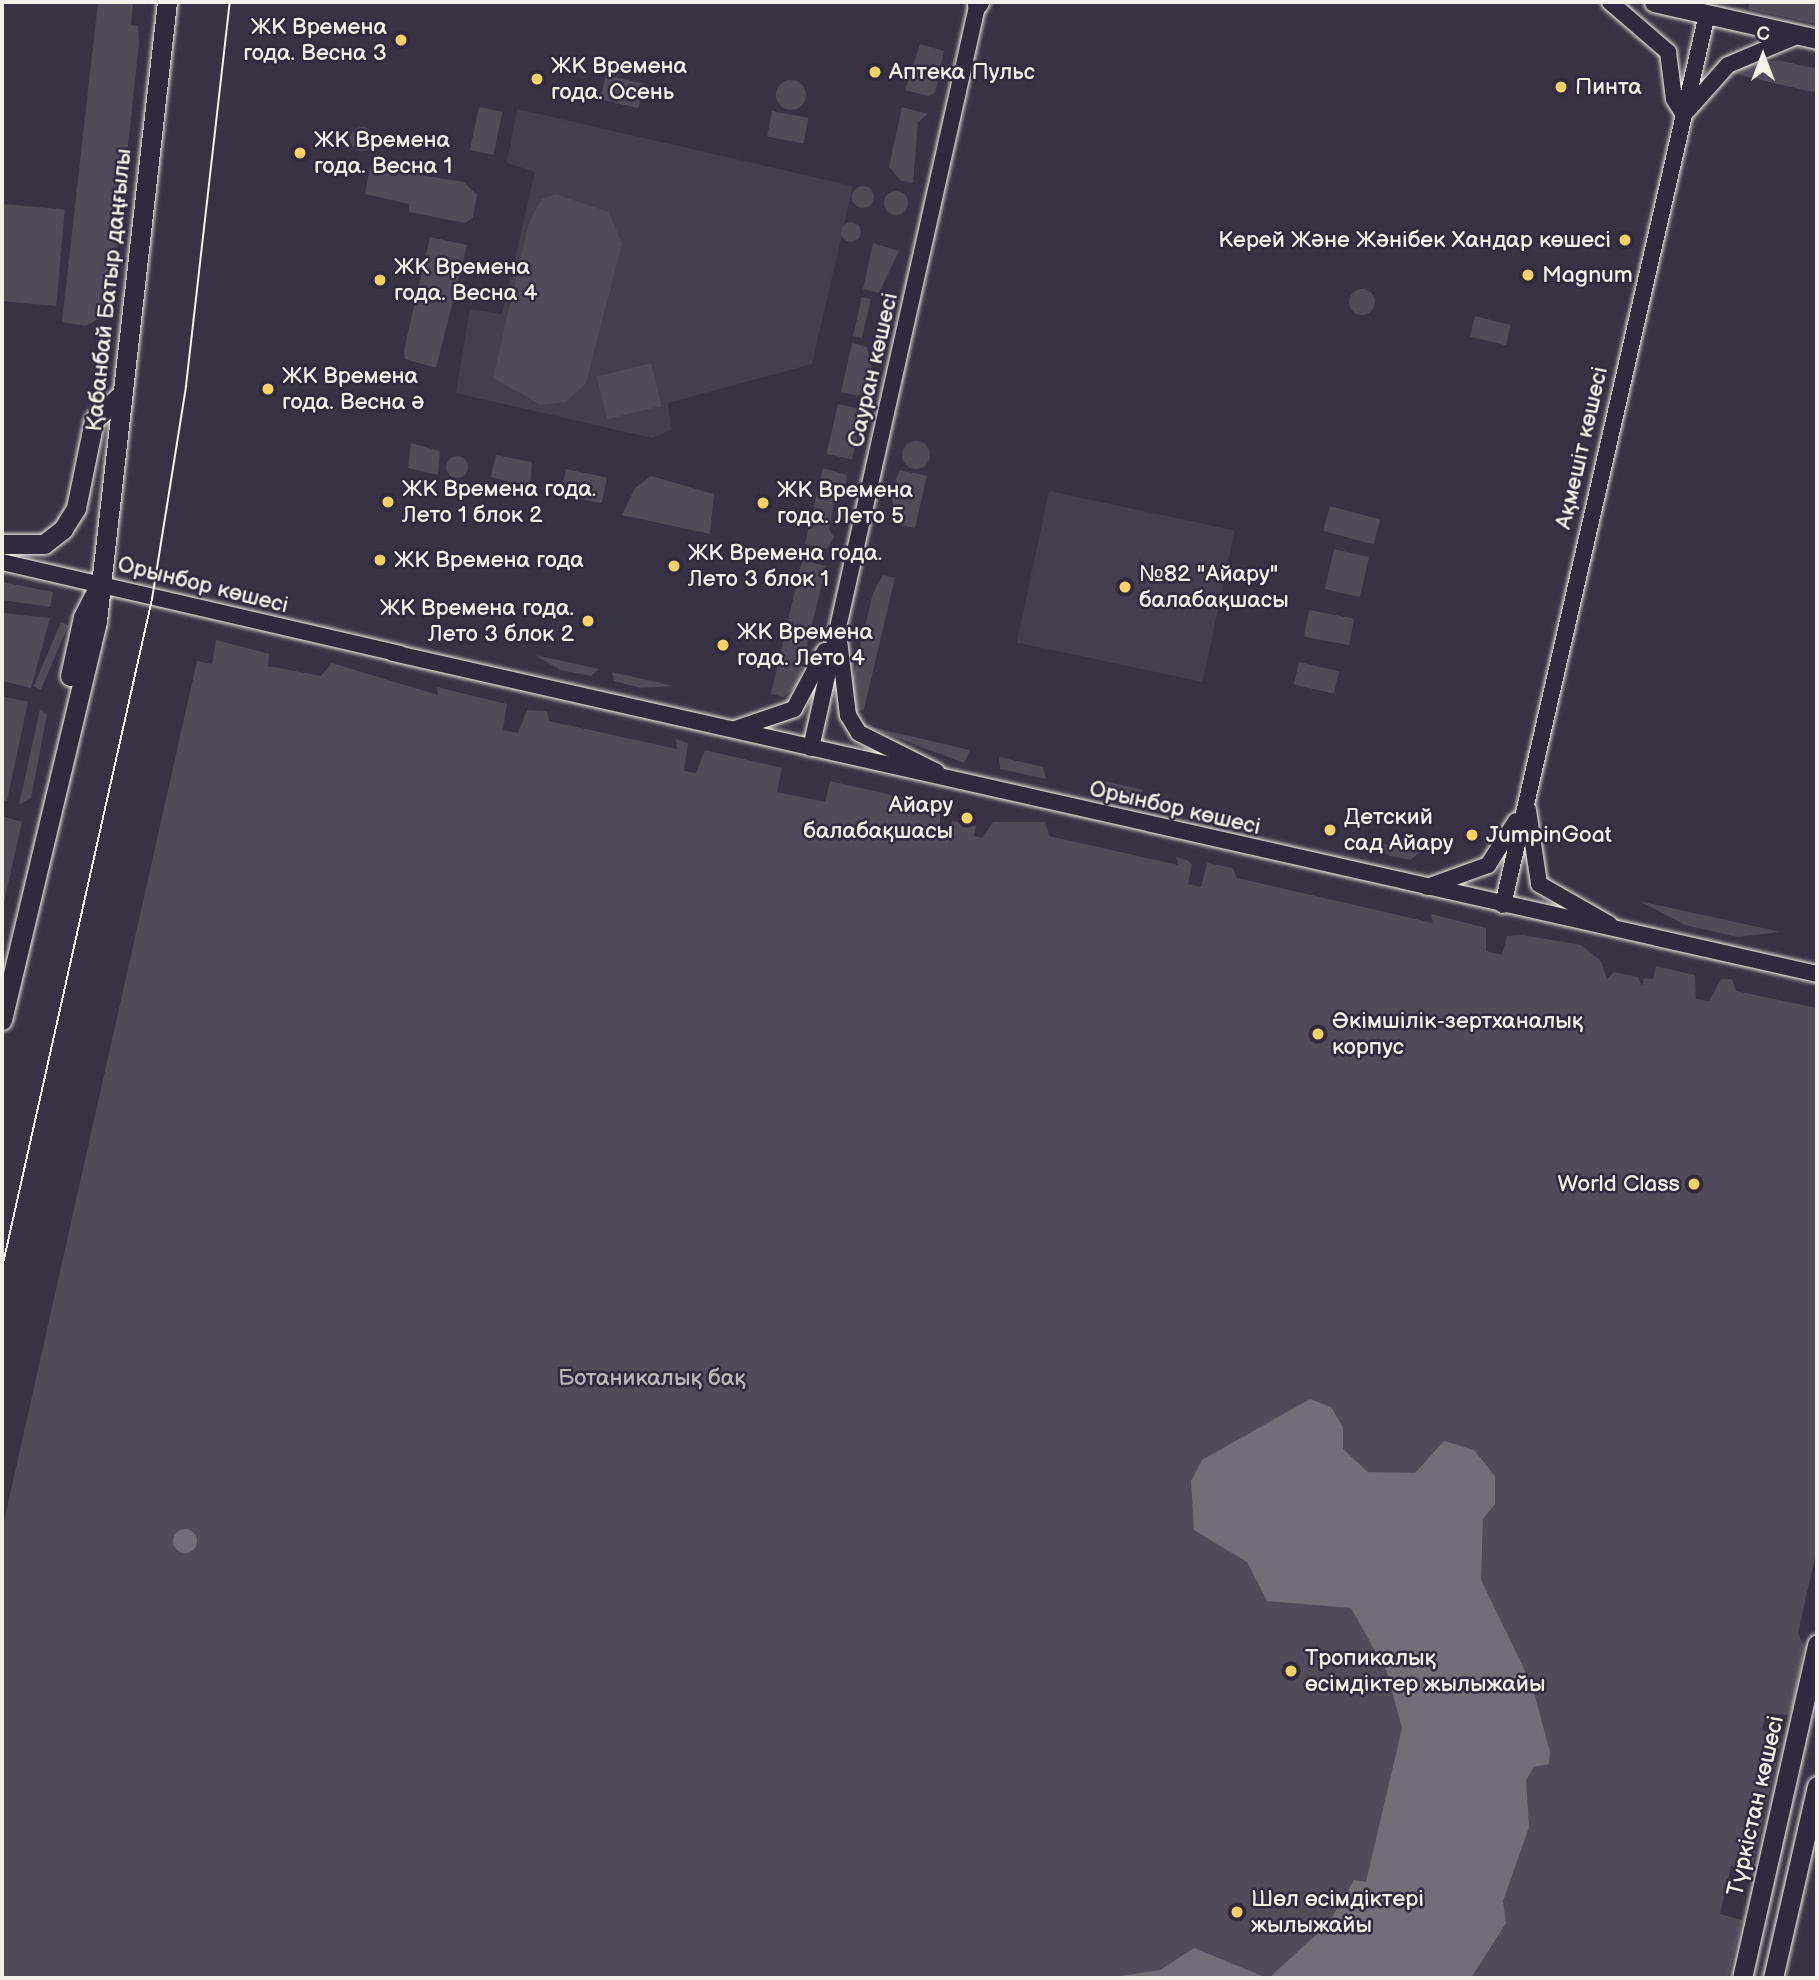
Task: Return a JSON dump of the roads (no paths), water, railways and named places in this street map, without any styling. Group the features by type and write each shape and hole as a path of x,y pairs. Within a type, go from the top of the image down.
{"main road":[{"name":"Қабанбай Батыр даңғылы","path":"2,1020 100,584 167,2"},
{"path":"1654,2 1709,8 1808,37"},
{"path":"2,544 44,544 64,529 76,508 94,420 122,394"},
{"name":"Түркістан көшесі","path":"1742,1978 1817,1644"},
{"path":"1773,1978 1817,1786"},
{"path":"1771,1849 1776,1872 1793,1874 1799,1868"},
{"path":"1751,1938 1772,1929 1778,1956"}],"street":[{"path":"1610,2 1668,52 1674,99 1684,115 1728,65 1808,37"},
{"name":"Сауран көшесі","path":"811,748 978,3"},
{"name":"Ақмешіт көшесі","path":"1503,905 1709,8"},
{"name":"Орынбор көшесі","path":"2,562 522,685 1817,974"},
{"path":"732,730 794,709 837,627"},
{"path":"837,627 848,715 859,733 951,781"},
{"path":"1427,887 1488,865 1527,800"},
{"path":"1527,800 1539,884 1619,931"}],"tram line":[{"path":"2,1268 152,599 186,386 230,2"}],"place":[{"name":"ЖК Времена года. Весна 3","path":"401,40"},
{"name":"Аптека Пульс","path":"875,72"},
{"name":"ЖК Времена года. Осень","path":"537,79"},
{"name":"Пинта","path":"1561,87"},
{"name":"ЖК Времена года. Весна 1","path":"300,153"},
{"name":"Керей Және Жәнібек Хандар көшесі","path":"1625,240"},
{"name":"Magnum","path":"1528,275"},
{"name":"ЖК Времена года. Весна 4","path":"380,280"},
{"name":"ЖК Времена года. Весна ә","path":"268,389"},
{"name":"ЖК Времена года. Лето 1 блок 2","path":"388,502"},
{"name":"ЖК Времена года. Лето 5","path":"763,503"},
{"name":"ЖК Времена года","path":"380,560"},
{"name":"ЖК Времена года. Лето 3 блок 1","path":"674,566"},
{"name":"№82 \"Айару\" балабақшасы","path":"1125,587"},
{"name":"ЖК Времена года. Лето 3 блок 2","path":"588,621"},
{"name":"ЖК Времена года. Лето 4","path":"723,645"},
{"name":"Айару балабақшасы","path":"967,818"},
{"name":"Детский сад Айару","path":"1330,830"},
{"name":"JumpinGoat","path":"1472,835"},
{"name":"Әкімшілік-зертханалық корпус","path":"1318,1034"},
{"name":"World Class","path":"1694,1184"},
{"name":"Тропикалық өсімдіктер жылыжайы","path":"1291,1671"},
{"name":"Шөл өсімдіктері жылыжайы","path":"1237,1912"}],"park label":[{"name":"Ботаникалық бақ","path":"652,1378"}]}
